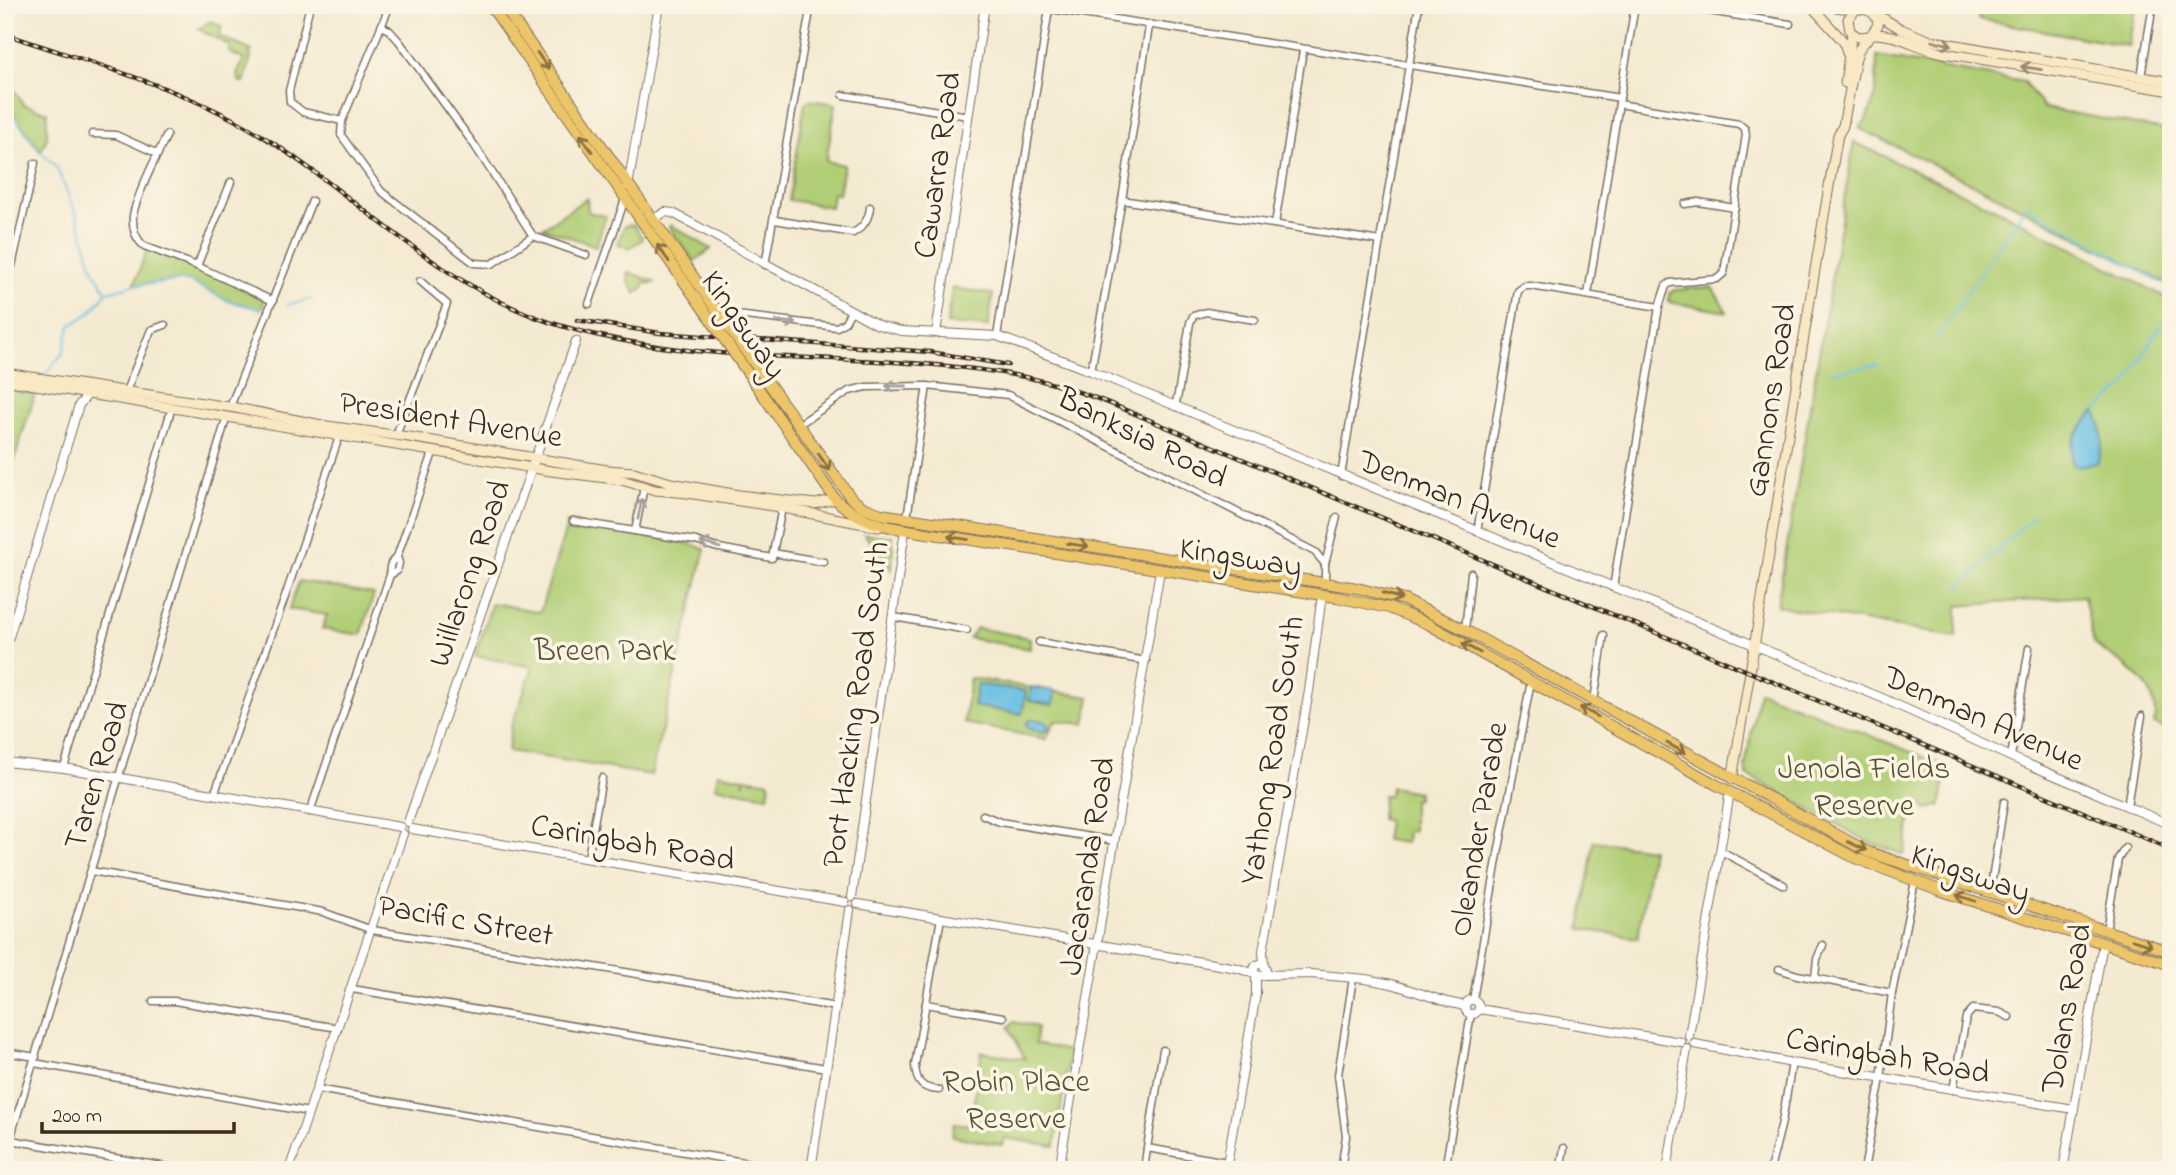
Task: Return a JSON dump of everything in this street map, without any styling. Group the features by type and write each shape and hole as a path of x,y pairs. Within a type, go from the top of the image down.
{"main road":[{"name":"Kingsway","path":"490,5 625,199 715,316 725,322 789,432 843,500 869,521 903,530 1322,595 1377,605 1416,618 1846,854 1915,881 2171,965"},
{"name":"Kingsway","path":"503,5 654,219 752,370 798,425 843,500 873,512 1368,590 1404,600 1465,630 1868,852 2171,952"},
{"path":"1826,5 1838,9 1867,8 1901,29 1928,40 2171,82"},
{"path":"1812,7 1858,37 1895,36 1929,50 2171,91"},
{"path":"1812,7 1844,42 1848,65"},
{"path":"1838,135 1837,126 1851,32 1848,19 1856,9"},
{"path":"1871,35 1878,25 1876,13"},
{"name":"Gannons Road","path":"1732,779 1838,135 1843,126 1856,58 1871,35"},
{"name":"President Avenue","path":"5,373 96,388 172,407 229,412 340,434 435,445 622,480 644,487 782,504 818,505 843,500"},
{"name":"President Avenue","path":"5,380 89,393 125,395 394,439"},
{"path":"789,432 798,425"},
{"name":"President Avenue","path":"533,463 639,473 679,484 782,504 862,525 903,530"},
{"path":"614,470 641,482 644,487"},
{"path":"819,515 829,513 843,500"},
{"name":"Port Hacking Road South","path":"903,530 907,518"},
{"path":"1160,570 1161,558"},
{"name":"Yathong Road South","path":"1322,595 1325,583"},
{"name":"Oleander Parade","path":"1531,681 1536,669"},
{"path":"1730,792 1732,779"},
{"name":"Dolans Road","path":"2103,943 2106,931"}],"street":[{"path":"310,5 289,91 290,102 303,112 342,121"},
{"path":"390,5 342,121 341,135 381,191 474,263 492,264 533,236"},
{"path":"589,304 629,184 659,5"},
{"path":"765,265 811,5"},
{"name":"Cawarra Road","path":"936,333 985,5"},
{"path":"1025,5 1409,65 1742,125 1746,135 1723,275 1717,279 1671,283 1666,286 1659,307 1612,588"},
{"path":"1341,476 1419,5"},
{"path":"1588,294 1635,5"},
{"path":"1671,5 1790,24"},
{"path":"2141,76 2153,5"},
{"path":"997,336 1049,9"},
{"path":"382,26 399,41 467,136 533,236 586,255"},
{"path":"1091,371 1122,200 1149,26"},
{"path":"1275,224 1303,50"},
{"path":"843,95 968,116"},
{"path":"92,134 116,135 158,154"},
{"path":"167,135 133,214 134,233 144,246 197,266 273,301"},
{"path":"5,297 35,163"},
{"path":"197,266 231,182"},
{"path":"1122,200 1380,241"},
{"name":"Taren Road","path":"5,1156 229,412 312,201"},
{"path":"1685,204 1698,202 1735,208"},
{"path":"775,220 853,233 864,225 870,207"},
{"path":"654,219 665,212 673,213 851,311 845,321 836,327 715,316"},
{"path":"394,439 447,304 420,281"},
{"path":"1477,532 1516,295 1522,287 1588,294 1659,307"},
{"name":"Denman Avenue","path":"851,311 888,328 997,336 1091,371 1612,588 1756,645 2171,825"},
{"path":"1174,406 1193,316 1206,312 1255,320"},
{"path":"125,395 151,330 165,325"},
{"name":"Willarong Road","path":"289,1170 576,341"},
{"path":"907,518 927,386"},
{"name":"Banksia Road","path":"798,425 849,391 858,388 927,386 995,392 1022,400 1315,552 1325,564"},
{"path":"71,390 79,405"},
{"path":"5,650 79,405 89,393"},
{"path":"64,768 172,407"},
{"path":"214,795 340,434"},
{"path":"310,812 390,575 389,567 397,557 435,445"},
{"path":"635,531 644,487"},
{"path":"573,521 772,558 782,504"},
{"name":"Yathong Road South","path":"1325,583 1325,564 1337,517"},
{"name":"Port Hacking Road South","path":"810,1170 894,617 903,530"},
{"path":"774,553 824,562"},
{"name":"Jacaranda Road","path":"1059,1170 1160,570"},
{"path":"1465,630 1471,573"},
{"name":"Yathong Road South","path":"1227,1166 1309,691 1322,595"},
{"path":"894,617 967,630"},
{"path":"1594,701 1604,635"},
{"path":"1039,642 1146,661"},
{"path":"2011,757 2029,648"},
{"name":"Oleander Parade","path":"1473,1000 1495,867 1531,681"},
{"path":"2127,806 2142,716"},
{"name":"Caringbah Road","path":"5,762 64,768 1237,968 1392,984 1465,1006"},
{"path":"588,858 601,778"},
{"path":"1667,1170 1730,792"},
{"path":"1990,892 2004,802"},
{"path":"983,815 1000,822 1115,841"},
{"name":"Dolans Road","path":"2106,931 2116,854 2124,848"},
{"path":"1721,851 1784,885"},
{"name":"Pacific Street","path":"91,871 323,912 372,930 836,1007"},
{"path":"1864,1170 1881,1078 1892,993 1915,881"},
{"path":"939,1090 925,1089 916,1074 941,918"},
{"name":"Dolans Road","path":"2063,1170 2103,943"},
{"path":"1815,977 1816,959 1823,945"},
{"path":"1779,969 1797,975 1892,993"},
{"path":"1341,1170 1346,1136 1338,1075 1353,978"},
{"path":"352,989 826,1069"},
{"path":"153,1000 174,1001 338,1028"},
{"path":"1473,1000 1478,1003 1479,1009 1477,1013 1471,1014 1466,1011 1465,1006 1468,1001 1473,1000"},
{"path":"926,1004 1003,1017"},
{"name":"Caringbah Road","path":"1479,1009 2074,1109"},
{"path":"1953,1090 1966,1017 1973,1009 1999,1012 2009,1017"},
{"path":"1445,1170 1471,1014"},
{"path":"1144,1170 1163,1050"},
{"path":"5,1052 309,1112"},
{"path":"1770,1170 1792,1063"},
{"path":"317,1089 790,1170"},
{"path":"8,1140 184,1170"},
{"path":"1147,1148 1227,1166"},
{"path":"1560,1170 1564,1148"},
{"path":"129,1170 131,1161"}],"green space":[{"path":"1980,5 2136,5 2128,46 1978,19"},
{"path":"211,21 222,27 219,36 252,51 249,54 251,56 244,83 239,81 237,74 244,60 229,52 230,46 198,29"},
{"path":"1877,56 2024,82 2044,108 2171,131 2171,286 1859,128 1873,104"},
{"path":"5,64 14,66 10,84 24,105 47,112 47,138 41,151 5,103"},
{"path":"809,100 836,104 826,161 844,165 839,194 833,193 831,207 789,200 805,103"},
{"path":"1854,142 2010,216 2171,300 2171,731 2154,724 2155,709 2152,697 2138,676 2094,644 2084,596 1958,606 1956,637 1777,606"},
{"path":"587,198 588,212 606,216 596,246 543,228"},
{"path":"634,225 643,239 629,248 618,244 624,226"},
{"path":"671,225 711,249 694,261 669,227"},
{"path":"148,247 266,297 261,309 229,301 186,280 134,285"},
{"path":"628,272 655,282 645,283 642,290 636,293 629,283"},
{"path":"1712,287 1727,312 1668,302 1670,293 1675,290"},
{"path":"952,288 993,294 988,327 947,324"},
{"path":"5,389 35,394 5,490"},
{"name":"Breen Park","path":"568,522 582,527 684,542 705,549 651,775 508,751 511,727 533,667 475,656 492,603 540,612"},
{"path":"864,534 893,536 892,571"},
{"path":"299,581 374,594 361,635 322,629 327,615 289,609"},
{"path":"1382,598 1431,617 1476,644 1438,623"},
{"path":"976,628 1030,638 1030,649 969,638"},
{"path":"970,678 1090,697 1085,724 1055,721 1046,739 964,723"},
{"name":"Jenola Fields Reserve","path":"1759,691 1946,766 1941,805 1927,810 1914,801 1904,855 1867,841 1747,775 1745,767"},
{"path":"718,773 744,778 743,785 745,778 770,782 768,796 715,787"},
{"path":"1391,787 1418,792 1417,799 1413,800 1413,831 1407,831 1406,843 1385,840 1388,821 1381,819 1383,796 1389,796"},
{"path":"1594,841 1652,849 1638,938 1580,929"},
{"name":"Robin Place Reserve","path":"1014,1022 1037,1027 1035,1044 1070,1051 1055,1146 1005,1138 1002,1145 952,1136 954,1123 970,1125 982,1052 1025,1059 1009,1027"}],"water":[{"path":"2095,411 2101,430 2099,457 2097,463 2080,467 2072,463 2072,447 2077,434"},
{"path":"977,684 1026,691 1022,714 973,706"},
{"path":"1031,687 1055,691 1053,705 1029,701"},
{"path":"1032,719 1046,722 1049,728 1044,732 1029,729 1026,723"}],"waterway":[{"path":"5,103 40,152 56,166 77,216 94,271 107,292"},
{"path":"1936,339 2026,206 2171,288"},
{"path":"46,373 63,353 70,326 90,313 107,292 134,285 186,280 229,301 261,309"},
{"path":"287,305 312,299"},
{"path":"2095,411 2125,386 2159,328 2171,313"},
{"path":"1831,372 1878,365"},
{"path":"20,394 31,389"},
{"path":"1958,588 2034,516"}],"railway":[{"path":"5,34 135,77 229,117 295,158 434,262 508,306 549,322 607,337 666,347 966,368 1025,377 1064,387 1128,411 2171,849"},
{"path":"577,320 660,333 930,352 1008,365"}]}
